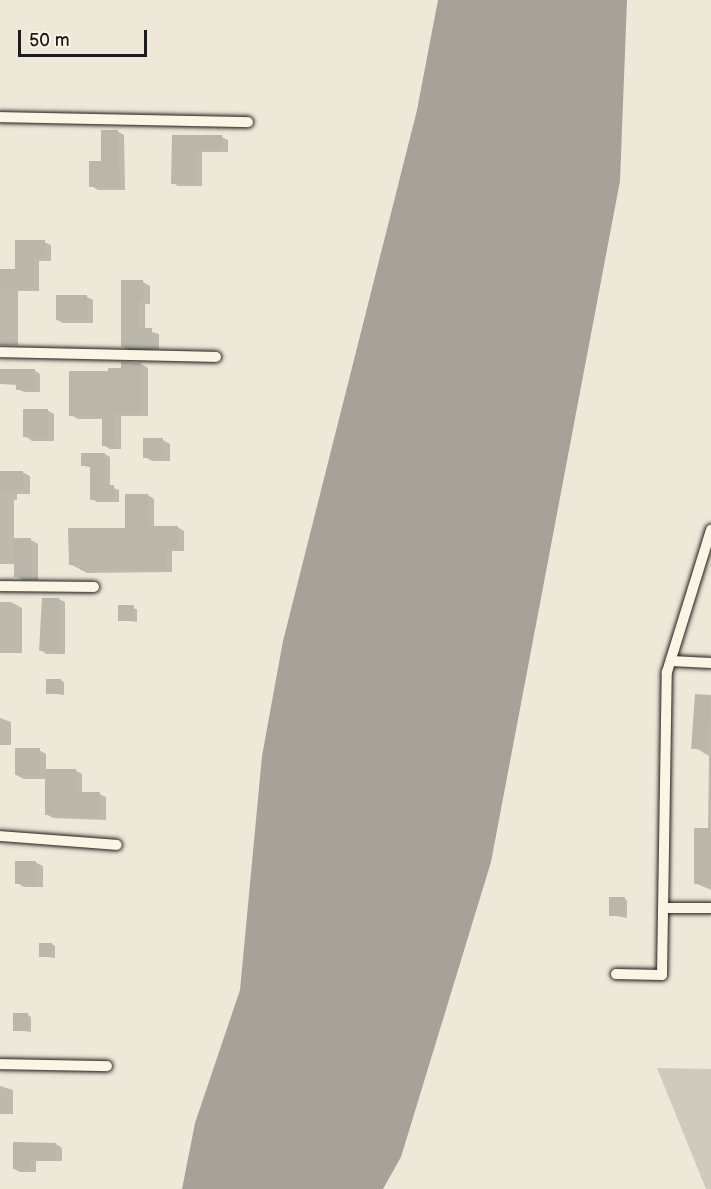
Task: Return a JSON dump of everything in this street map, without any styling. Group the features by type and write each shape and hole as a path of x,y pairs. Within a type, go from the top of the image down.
{"lane":[{"path":"0,117 248,122"},
{"path":"0,352 216,357"},
{"path":"616,974 662,975 668,672 711,530"},
{"path":"0,586 94,587"},
{"path":"671,661 711,663"},
{"path":"0,836 117,845"},
{"path":"664,908 711,908"},
{"path":"0,1064 107,1066"}],"shaded area":[{"path":"438,0 627,0 620,181 491,862 401,1157 383,1189 182,1189 195,1123 240,990 262,756 283,641 417,110"},
{"path":"657,1068 711,1069 711,1189 706,1189"}],"building":[{"path":"101,130 118,130 119,187 89,187 89,161 101,161"},
{"path":"172,135 222,135 222,150 196,150 196,184 171,184"},
{"path":"15,240 45,240 45,258 33,258 33,288 0,288 0,269 15,269"},
{"path":"121,280 143,280 143,301 138,301 138,328 152,328 152,345 121,347"},
{"path":"56,295 87,295 87,320 56,320"},
{"path":"121,362 141,363 141,413 114,413 114,446 102,446 102,416 69,416 69,371 108,371 108,368 121,368"},
{"path":"0,369 35,369 35,390 16,390 16,383 0,383"},
{"path":"23,409 48,409 48,437 23,437"},
{"path":"143,438 163,438 163,458 143,458"},
{"path":"81,453 105,453 105,485 114,485 114,500 90,500 90,466 81,466"},
{"path":"0,471 23,471 23,490 0,490"},
{"path":"125,494 148,494 148,526 178,526 178,548 166,548 166,569 80,570 80,565 69,565 68,528 125,528"},
{"path":"14,538 31,538 31,577 14,577"},
{"path":"42,598 59,598 59,651 39,651"},
{"path":"118,605 134,605 134,621 118,621"},
{"path":"46,679 61,679 61,694 46,694"},
{"path":"695,694 711,695 707,750 691,749"},
{"path":"15,748 40,748 40,775 15,775"},
{"path":"45,769 76,769 76,792 100,792 100,817 45,815"},
{"path":"694,828 711,828 711,884 694,884"},
{"path":"15,861 36,861 36,884 15,884"},
{"path":"609,897 625,897 625,916 609,916"},
{"path":"39,943 52,943 52,957 39,957"},
{"path":"13,1013 28,1013 28,1031 13,1031"},
{"path":"13,1142 56,1143 56,1159 30,1159 30,1169 13,1169"}]}
